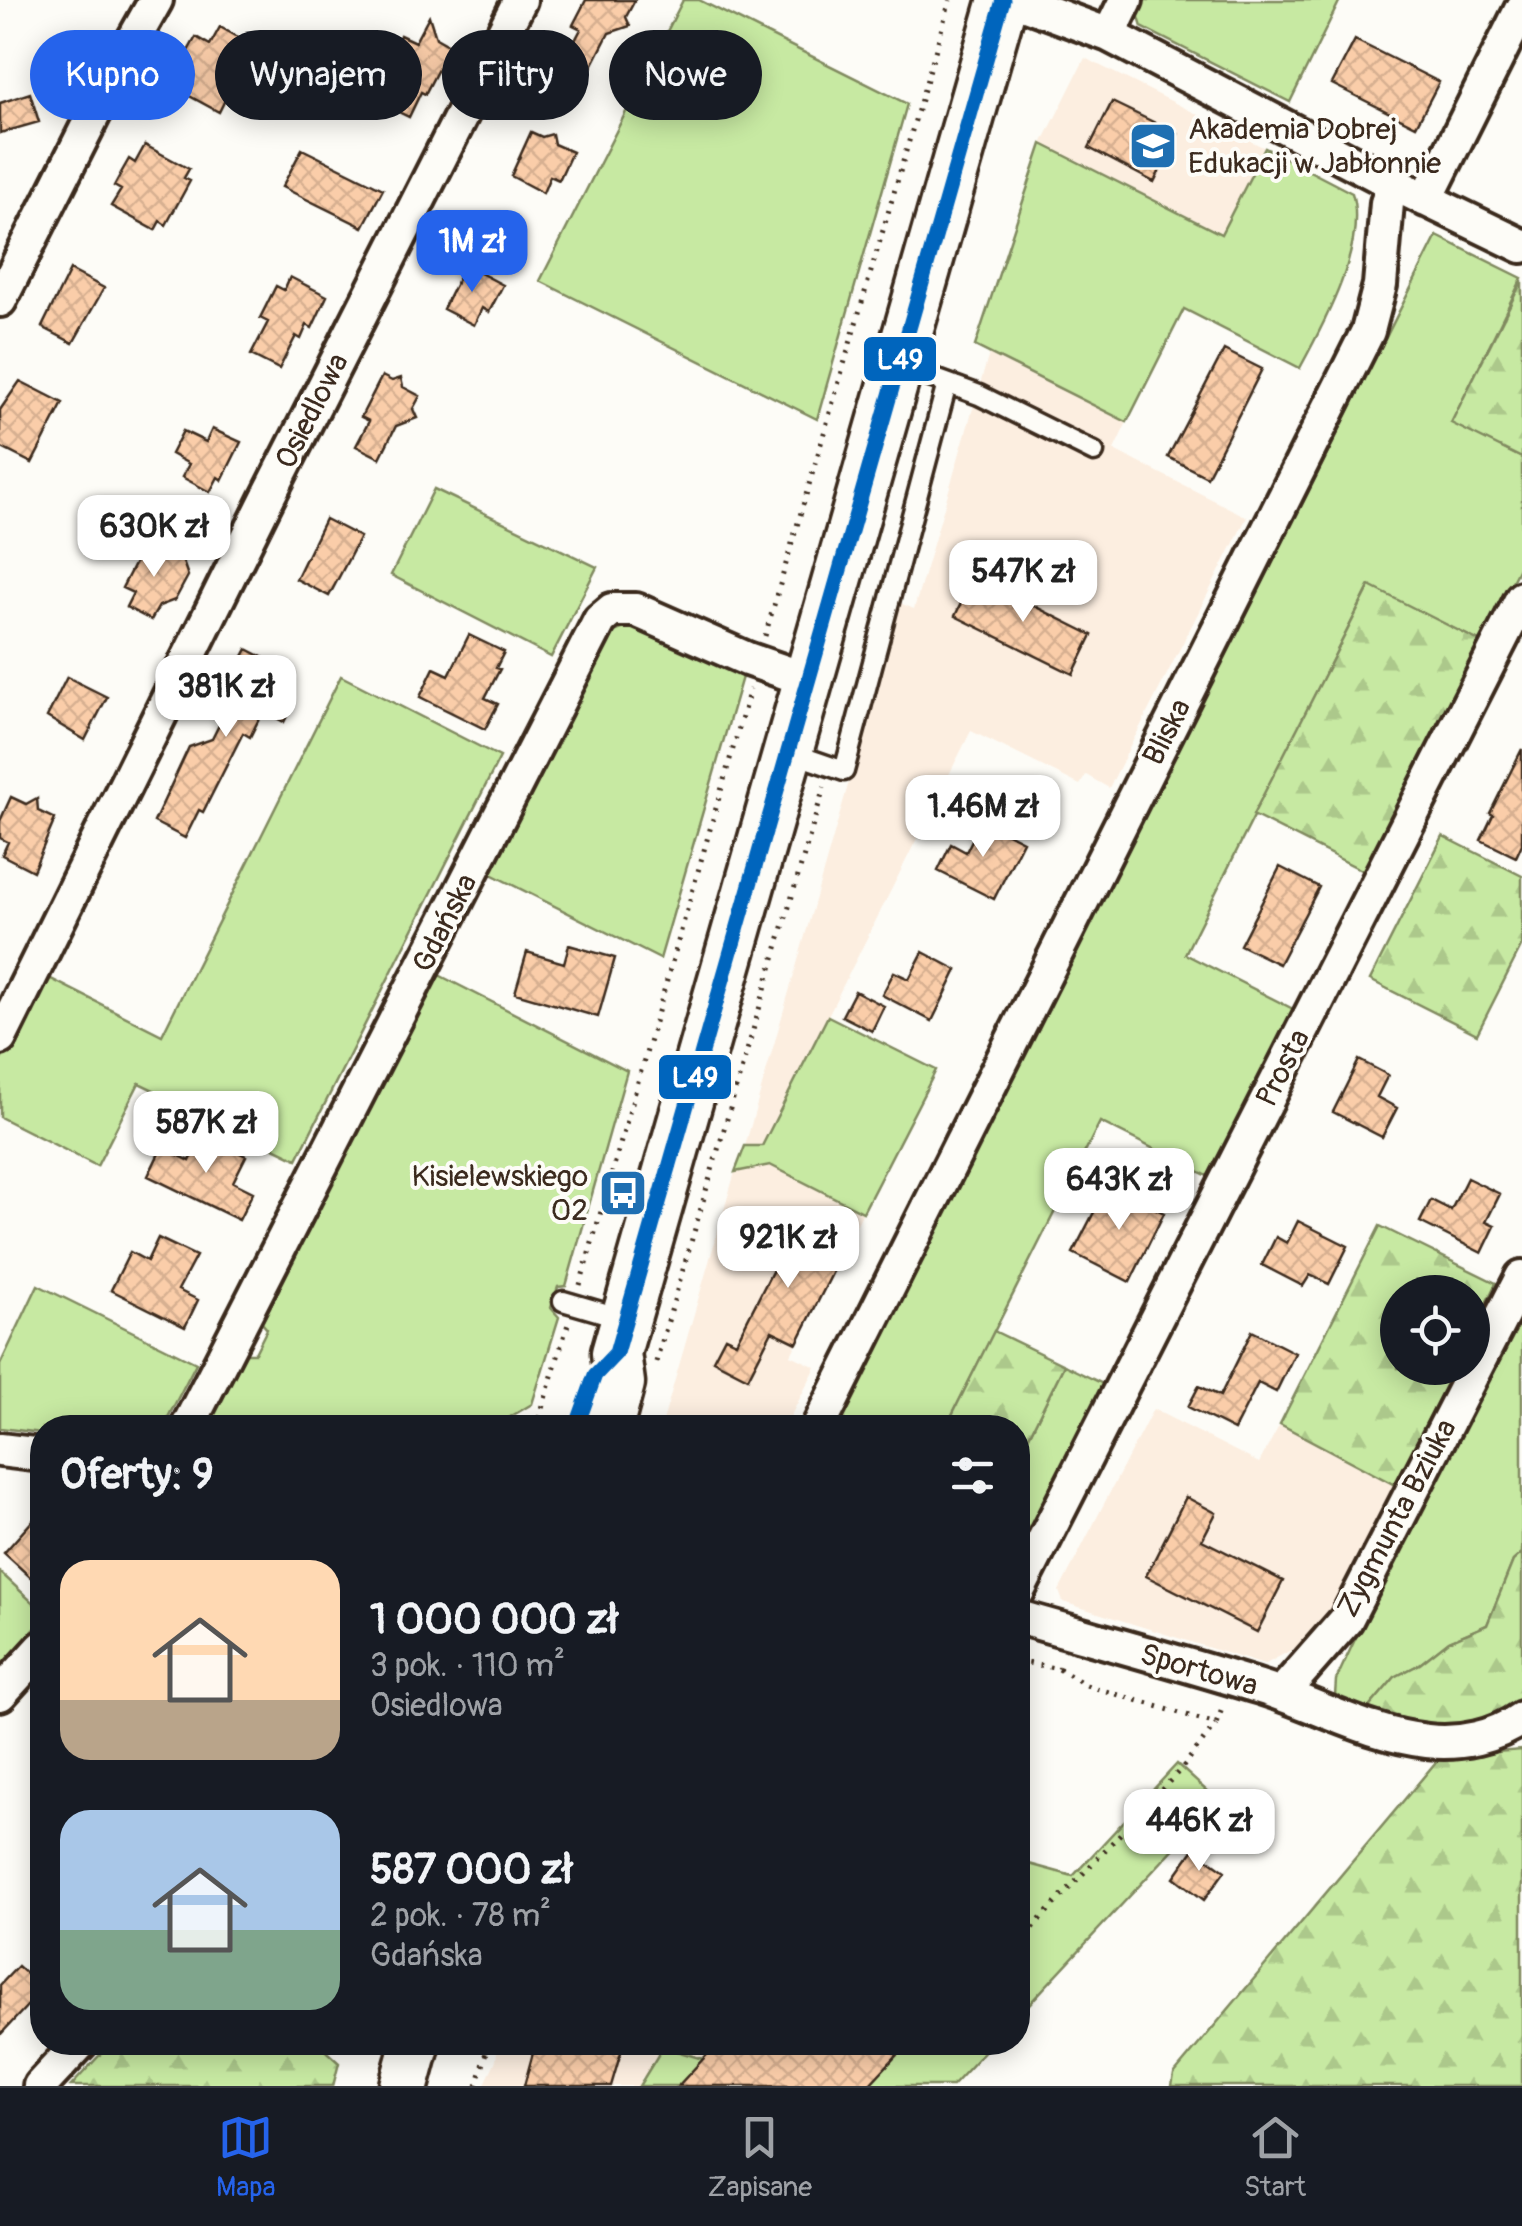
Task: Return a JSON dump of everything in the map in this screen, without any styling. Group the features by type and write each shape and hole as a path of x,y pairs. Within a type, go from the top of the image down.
{"street":[{"path":"0,300 111,80 156,0"},
{"name":"Osiedlowa","path":"0,1038 267,498 520,0"},
{"path":"587,1415 595,1375 620,1336 1004,0"},
{"path":"1015,0 1108,35 1522,246"},
{"path":"1108,35 1126,0"},
{"path":"1426,200 1522,8"},
{"name":"Bliska","path":"825,1415 1368,331 1380,285 1387,203 1394,184"},
{"name":"Prosta","path":"1030,1567 1522,598"},
{"name":"Gdańska","path":"193,1415 600,620 612,610 636,610 757,663 808,680"},
{"name":"Zygmunta Bziuka","path":"1285,1695 1289,1685 1346,1620 1522,1277"},
{"path":"0,1450 30,1454"},
{"name":"Sportowa","path":"1030,1621 1285,1695 1378,1731 1448,1742 1487,1735 1522,1718"},
{"path":"0,1694 30,1661"},
{"path":"40,2086 69,2055"},
{"path":"404,2086 412,2055"}],"lane":[{"path":"900,366 979,396 1094,452"},
{"path":"788,752 844,771 948,384"},
{"path":"569,1302 620,1336"}],"path":[{"path":"539,1415 569,1302 950,0"},
{"path":"1030,1930 1182,1768 1216,1724"},
{"path":"478,2086 486,2055"}],"shaded area":[{"name":"Akademia Dobrej Edukacji w Jabłonnie","path":"1085,58 1265,148 1222,235 1042,144"},
{"path":"989,354 1127,422 1114,450 1247,517 1109,788 1086,775 1080,785 971,731 762,1147 745,1146 900,603 914,609"},
{"path":"770,1165 863,1212 791,1355 816,1367 791,1415 665,1415 735,1172"},
{"path":"1153,1409 1259,1463 1280,1424 1395,1485 1320,1634 1264,1665 1063,1602 1059,1591"},
{"path":"497,2055 708,2055 642,2077 639,2086 484,2086"}],"green space":[{"path":"683,0 699,0 759,30 668,30"},
{"path":"1143,0 1340,0 1290,102 1142,27 1137,11"},
{"path":"762,32 907,104 817,419 540,281 622,120 762,120"},
{"path":"1042,144 1221,234 1265,148 1352,193 1354,236 1349,259 1300,368 1184,309 1127,422 975,346"},
{"path":"1437,236 1522,278 1452,422 1522,458 1522,562 1481,642 1369,587 1185,954 1295,1010 1210,1177 1100,1122 952,1415 844,1415"},
{"path":"1522,281 1522,458 1451,423"},
{"path":"434,489 597,567 551,657 391,575"},
{"path":"1370,586 1481,642 1366,872 1253,815"},
{"path":"637,623 744,670 660,959 487,872 614,632"},
{"path":"341,676 500,757 297,1159 139,1083 97,1166 0,1117 0,1062 45,976 162,1035"},
{"path":"1443,836 1522,876 1522,945 1477,1034 1370,980"},
{"path":"437,974 627,1071 566,1286 558,1287 551,1308 559,1317 532,1404 513,1415 214,1415 246,1353 255,1353 267,1329 262,1323"},
{"path":"828,1016 936,1070 863,1212 770,1165 735,1172 745,1146 762,1146"},
{"path":"1380,1226 1480,1275 1380,1275 1380,1385 1445,1385 1395,1485 1280,1424"},
{"path":"38,1285 196,1363 169,1415 30,1415 30,1432 0,1428 0,1365"},
{"path":"1522,1319 1522,1553 1513,1561 1487,1625 1449,1641 1420,1664 1395,1677 1366,1711 1335,1696 1336,1680"},
{"path":"994,1331 1064,1365 1030,1434 1030,1415 952,1415"},
{"path":"1064,1365 1105,1385 1030,1534 1030,1434"},
{"path":"1522,1553 1522,1703 1495,1720 1420,1732 1366,1711 1395,1677 1420,1664 1449,1641 1487,1625 1513,1561"},
{"path":"0,1572 30,1600 30,1634 0,1667"},
{"path":"1522,1750 1522,2086 1172,2086 1174,2074 1441,1756"},
{"path":"1177,1764 1218,1801 1030,2003 1030,1864 1073,1876"},
{"path":"100,2055 330,2055 339,2063 333,2086 71,2086"},
{"path":"658,2055 703,2059 707,2055 981,2055 952,2086 639,2086"}],"building":[{"path":"586,0 635,0 626,17 630,26 609,30 592,66 589,30 573,25"},
{"path":"429,16 436,38 442,41 442,61 425,94 422,92 421,30"},
{"path":"215,36 215,110 195,99 195,39 210,45"},
{"path":"1355,40 1439,82 1416,126 1332,84"},
{"path":"30,93 30,120 39,122 0,133 0,103"},
{"path":"1112,102 1178,134 1154,182 1089,148"},
{"path":"531,132 542,137 552,134 554,144 572,152 559,180 550,176 543,193 511,176"},
{"path":"145,145 189,169 184,178 190,181 166,225 160,221 155,230 111,206 121,190 114,186 121,173 129,159 135,163"},
{"path":"302,149 383,189 363,227 282,187"},
{"path":"465,265 503,285 489,312 482,308 474,325 443,309"},
{"path":"70,270 104,288 73,343 42,327"},
{"path":"290,277 327,296 312,328 307,325 301,339 296,336 279,369 251,355 268,322 260,318 276,286 284,290"},
{"path":"1224,350 1262,369 1207,477 1168,457"},
{"path":"382,376 392,381 401,378 403,387 420,396 413,409 417,418 396,426 380,458 356,446 369,421 361,417"},
{"path":"20,381 63,403 32,463 0,447 0,410"},
{"path":"212,429 241,442 222,480 218,477 210,492 182,477 189,464 171,454 183,431 206,442"},
{"path":"325,519 360,537 329,596 296,579"},
{"path":"146,541 182,559 188,576 175,600 159,606 151,620 126,607 133,593 122,588"},
{"path":"974,576 1092,635 1073,674 955,616"},
{"path":"469,635 504,652 485,698 498,704 485,729 420,697 434,668 449,675"},
{"path":"247,649 295,674 285,694 295,700 284,722 263,711 250,737 243,733 203,812 199,810 185,838 154,822 189,747 212,739 240,683 231,679"},
{"path":"67,677 107,697 85,740 47,717"},
{"path":"1522,749 1522,844 1516,857 1481,840"},
{"path":"11,797 26,804 37,798 38,811 55,819 33,871 2,855 8,842 0,838 0,821"},
{"path":"982,820 1023,841 994,899 938,871 951,844 966,852"},
{"path":"1280,867 1319,887 1279,964 1240,945"},
{"path":"569,945 615,958 598,1017 515,993 527,952 564,963"},
{"path":"923,952 957,970 932,1021 882,995 894,972 909,979"},
{"path":"855,991 884,1006 872,1031 842,1016"},
{"path":"1359,1060 1388,1075 1377,1097 1397,1108 1382,1137 1333,1112"},
{"path":"203,1135 246,1156 233,1182 253,1192 239,1220 148,1176 162,1147 190,1161"},
{"path":"1467,1178 1500,1194 1486,1222 1495,1226 1482,1253 1420,1222 1431,1200 1451,1210"},
{"path":"1108,1185 1164,1213 1130,1282 1073,1253"},
{"path":"804,1209 852,1234 797,1343 772,1331 748,1378 713,1360 725,1337 736,1342"},
{"path":"1298,1221 1348,1246 1329,1284 1310,1275 1303,1286 1262,1265 1276,1237 1287,1243"},
{"path":"158,1238 196,1256 178,1290 198,1300 185,1327 111,1290 130,1252 147,1261"},
{"path":"1252,1331 1295,1353 1276,1392 1258,1383 1234,1430 1188,1407 1199,1386 1220,1396"},
{"path":"1186,1497 1216,1513 1202,1540 1283,1581 1257,1632 1146,1576"},
{"path":"30,1524 30,1577 4,1553"},
{"path":"1194,1849 1225,1871 1204,1900 1174,1877"},
{"path":"18,1966 29,1976 30,2007 0,2035 0,1985"},
{"path":"532,2055 620,2055 611,2086 524,2086"},
{"path":"707,2055 897,2055 868,2086 678,2086"}],"transit line":[{"name":"L49","path":"581,1415 595,1375 616,1353 1003,0"}],"place":[{"name":"Akademia Dobrej Edukacji w Jabłonnie","path":"1153,146"},
{"name":"Kisielewskiego 02","path":"623,1193"}]}
